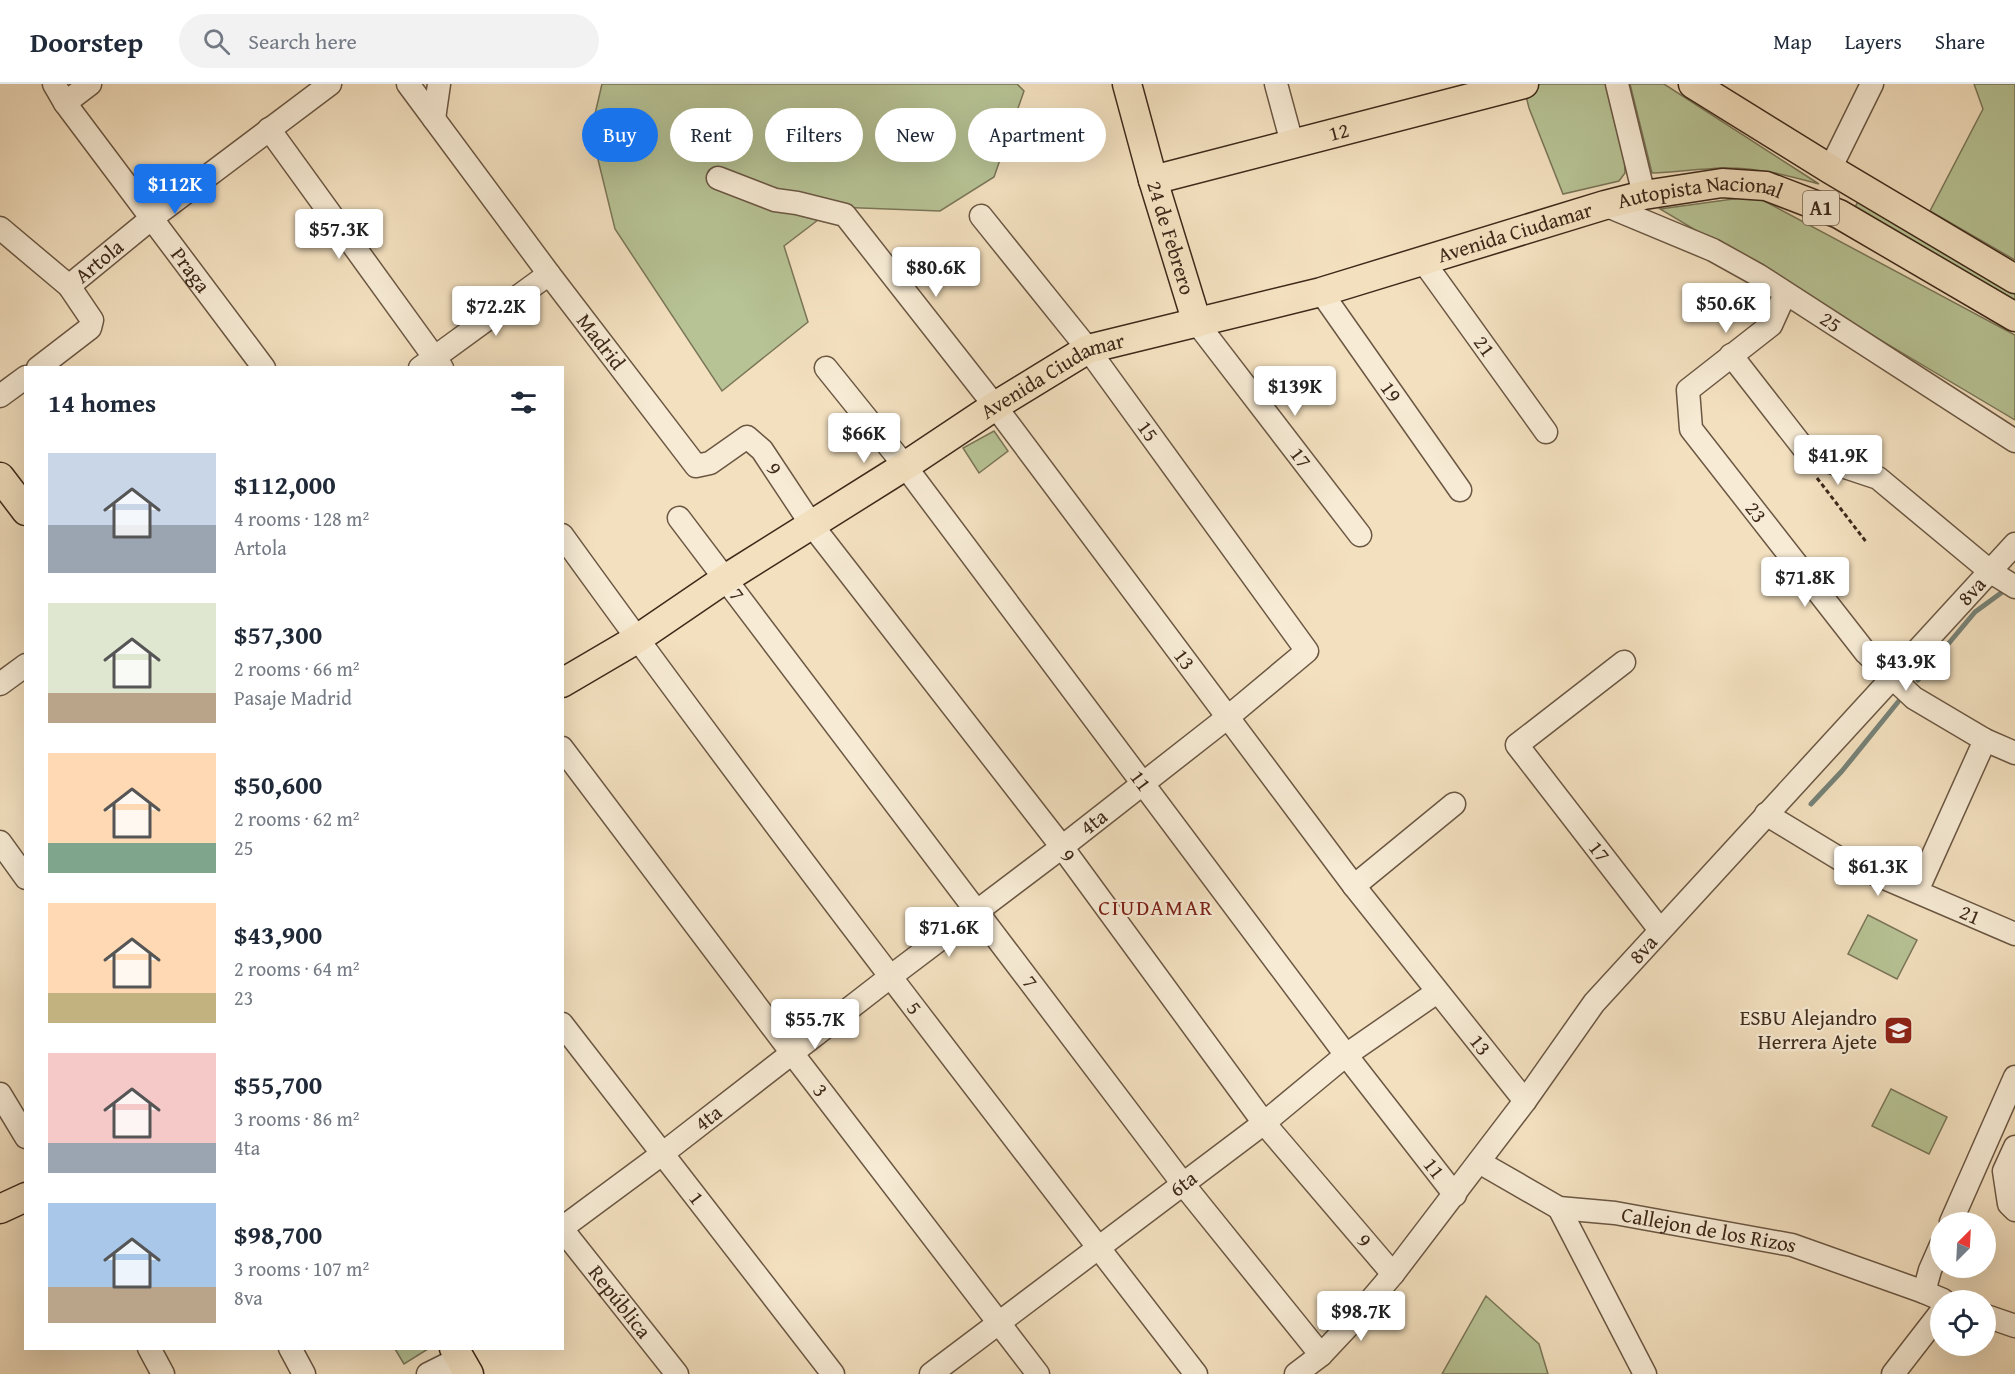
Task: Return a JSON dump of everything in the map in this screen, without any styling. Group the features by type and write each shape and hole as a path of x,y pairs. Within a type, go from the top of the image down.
{"main road":[{"name":"24 de Febrero","path":"1127,84 1153,180 1197,323"},
{"name":"12","path":"1153,180 1524,84"},
{"name":"A1","path":"1693,84 2015,279"},
{"name":"Autopista Nacional","path":"1605,205 1644,195 1722,183 1766,186 1839,214 2015,317"},
{"name":"Avenida Ciudamar","path":"564,682 637,639 725,579 1088,349 1321,292 1605,205"},
{"path":"0,477 24,508"},
{"path":"0,1209 24,1198"}],"street":[{"path":"60,94 90,84"},
{"name":"Artola","path":"69,286 152,218 330,84"},
{"name":"Madrid","path":"408,84 696,466 710,463 747,437"},
{"path":"434,119 439,84"},
{"path":"1276,84 1292,143"},
{"path":"1617,84 1644,195"},
{"path":"1830,169 1872,84"},
{"name":"Praga","path":"60,94 263,366"},
{"path":"269,129 432,364 549,274"},
{"name":"13","path":"718,178 775,200 845,215 995,406 1353,886 1525,1101"},
{"name":"25","path":"1605,205 1713,250 1758,275 2015,441"},
{"name":"15","path":"981,216 1088,349 1307,651"},
{"path":"0,228 69,286 92,320 90,328 41,366"},
{"name":"21","path":"1423,261 1546,432"},
{"name":"19","path":"1321,292 1460,490"},
{"path":"1785,294 1771,325 1731,356 1809,454 1878,478 1991,572 2015,587"},
{"name":"17","path":"1197,323 1360,535"},
{"name":"23","path":"1731,356 1688,390 1691,429 1866,653 1914,698 1985,740 2015,753"},
{"name":"11","path":"826,368 905,466 1346,1055 1455,1195"},
{"path":"0,396 24,378"},
{"name":"9","path":"747,437 762,450 811,524 1062,847 1264,1123 1392,1274"},
{"name":"7","path":"679,518 1183,1184 1321,1355"},
{"name":"5","path":"564,538 890,977 1196,1374"},
{"name":"8va","path":"1296,1374 1321,1355 1392,1274 1455,1195 1594,1003 2015,544"},
{"name":"4ta","path":"564,1227 1062,847 1228,717 1307,651"},
{"name":"17","path":"1624,662 1517,745 1660,930"},
{"path":"0,684 24,666"},
{"path":"1917,891 1985,740"},
{"name":"3","path":"564,751 1038,1374"},
{"path":"1353,886 1454,804"},
{"name":"21","path":"1766,814 1840,859 2015,934"},
{"path":"0,842 24,875"},
{"name":"6ta","path":"931,1374 1264,1123 1346,1055 1437,992"},
{"name":"1","path":"564,1027 832,1374"},
{"path":"1955,1212 2015,1077"},
{"path":"0,1094 24,1134"},
{"path":"2015,1147 2004,1171 2009,1204 2015,1210"},
{"name":"Callejon de los Rizos","path":"1479,1162 1559,1208 1615,1213 1792,1245 1930,1295"},
{"path":"1559,1208 1644,1374"},
{"name":"República","path":"564,1231 677,1374"},
{"path":"1996,1319 2015,1326"},
{"path":"1893,1374 1930,1326"},
{"path":"150,1350 163,1374"},
{"path":"291,1350 304,1374"},
{"path":"428,1374 461,1360"}],"green space":[{"path":"602,84 1017,84 1024,91 1018,108 968,108 968,162 999,162 994,177 940,211 835,207 784,246 808,322 722,391 615,229 599,162 658,162 658,108 596,108"},
{"path":"1523,84 1606,84 1624,152 1625,173 1619,181 1563,194 1529,108"},
{"path":"1630,84 1664,84 1819,184 1747,169 1722,168 1652,173"},
{"path":"1974,84 2015,84 2015,260 1930,211 1983,109"},
{"path":"1755,196 2015,335 2015,420 1660,209"},
{"path":"1859,200 2015,291 2015,300 1855,207"},
{"path":"994,431 1008,451 979,473 963,448"},
{"path":"1868,915 1917,940 1897,979 1848,954"},
{"path":"1891,1089 1947,1117 1929,1154 1872,1126"},
{"path":"1486,1296 1539,1344 1548,1374 1442,1374"},
{"path":"396,1350 426,1350 404,1364"}],"waterway":[{"path":"1918,680 1975,612 2001,593"},
{"path":"1811,804 1842,771 1898,702"}],"place":[{"name":"ESBU Alejandro Herrera Ajete","path":"1898,1030"}],"district":[{"name":"CIUDAMAR","path":"1156,907"}]}
